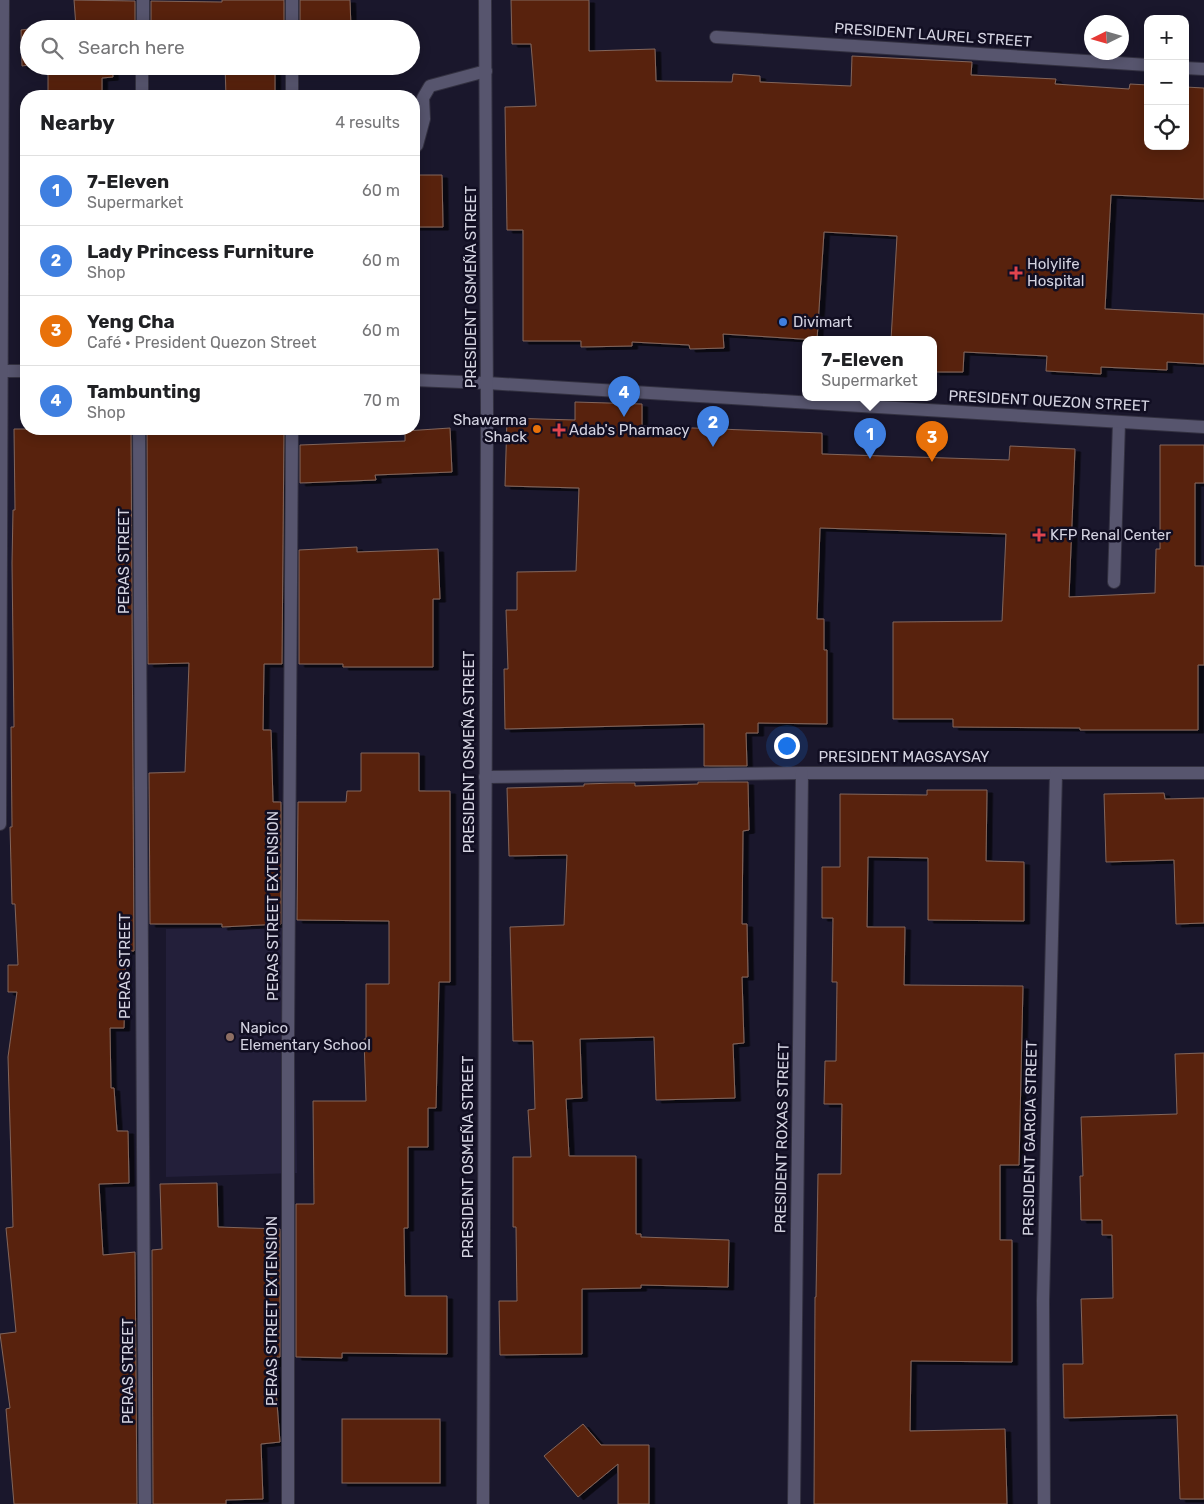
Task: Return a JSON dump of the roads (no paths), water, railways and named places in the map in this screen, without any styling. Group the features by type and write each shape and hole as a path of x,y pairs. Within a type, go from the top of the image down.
{"street":[{"path":"0,824 3,0"},
{"path":"143,0 143,20"},
{"path":"292,0 292,20"},
{"name":"PRESIDENT OSMEÑA STREET","path":"484,1504 487,383 485,0"},
{"name":"PRESIDENT LAUREL STREET","path":"716,37 1144,65"},
{"path":"1189,68 1204,69"},
{"path":"420,134 424,120 423,98 430,86 486,71"},
{"path":"142,75 142,90"},
{"path":"292,75 292,90"},
{"path":"1,371 20,371"},
{"name":"PRESIDENT QUEZON STREET","path":"420,380 1204,427"},
{"path":"1114,582 1119,422"},
{"name":"PERAS STREET","path":"139,435 145,1504"},
{"name":"PERAS STREET EXTENSION","path":"288,1504 288,1044 292,435"},
{"name":"PRESIDENT MAGSAYSAY","path":"485,777 802,773 1204,773"},
{"name":"PRESIDENT ROXAS STREET","path":"794,1504 802,773"},
{"name":"PRESIDENT GARCIA STREET","path":"1044,1504 1043,1301 1056,774"}],"place":[{"name":"Holylife Hospital","path":"1016,273"},
{"name":"Divimart","path":"783,322"},
{"name":"Tambunting","path":"624,417"},
{"name":"Shawarma Shack","path":"537,429"},
{"name":"Adab's Pharmacy","path":"559,430"},
{"name":"Lady Princess Furniture","path":"713,447"},
{"name":"7-Eleven","path":"870,459"},
{"name":"Yeng Cha","path":"932,462"},
{"name":"KFP Renal Center","path":"1039,535"},
{"name":"Napico Elementary School","path":"230,1037"}]}
